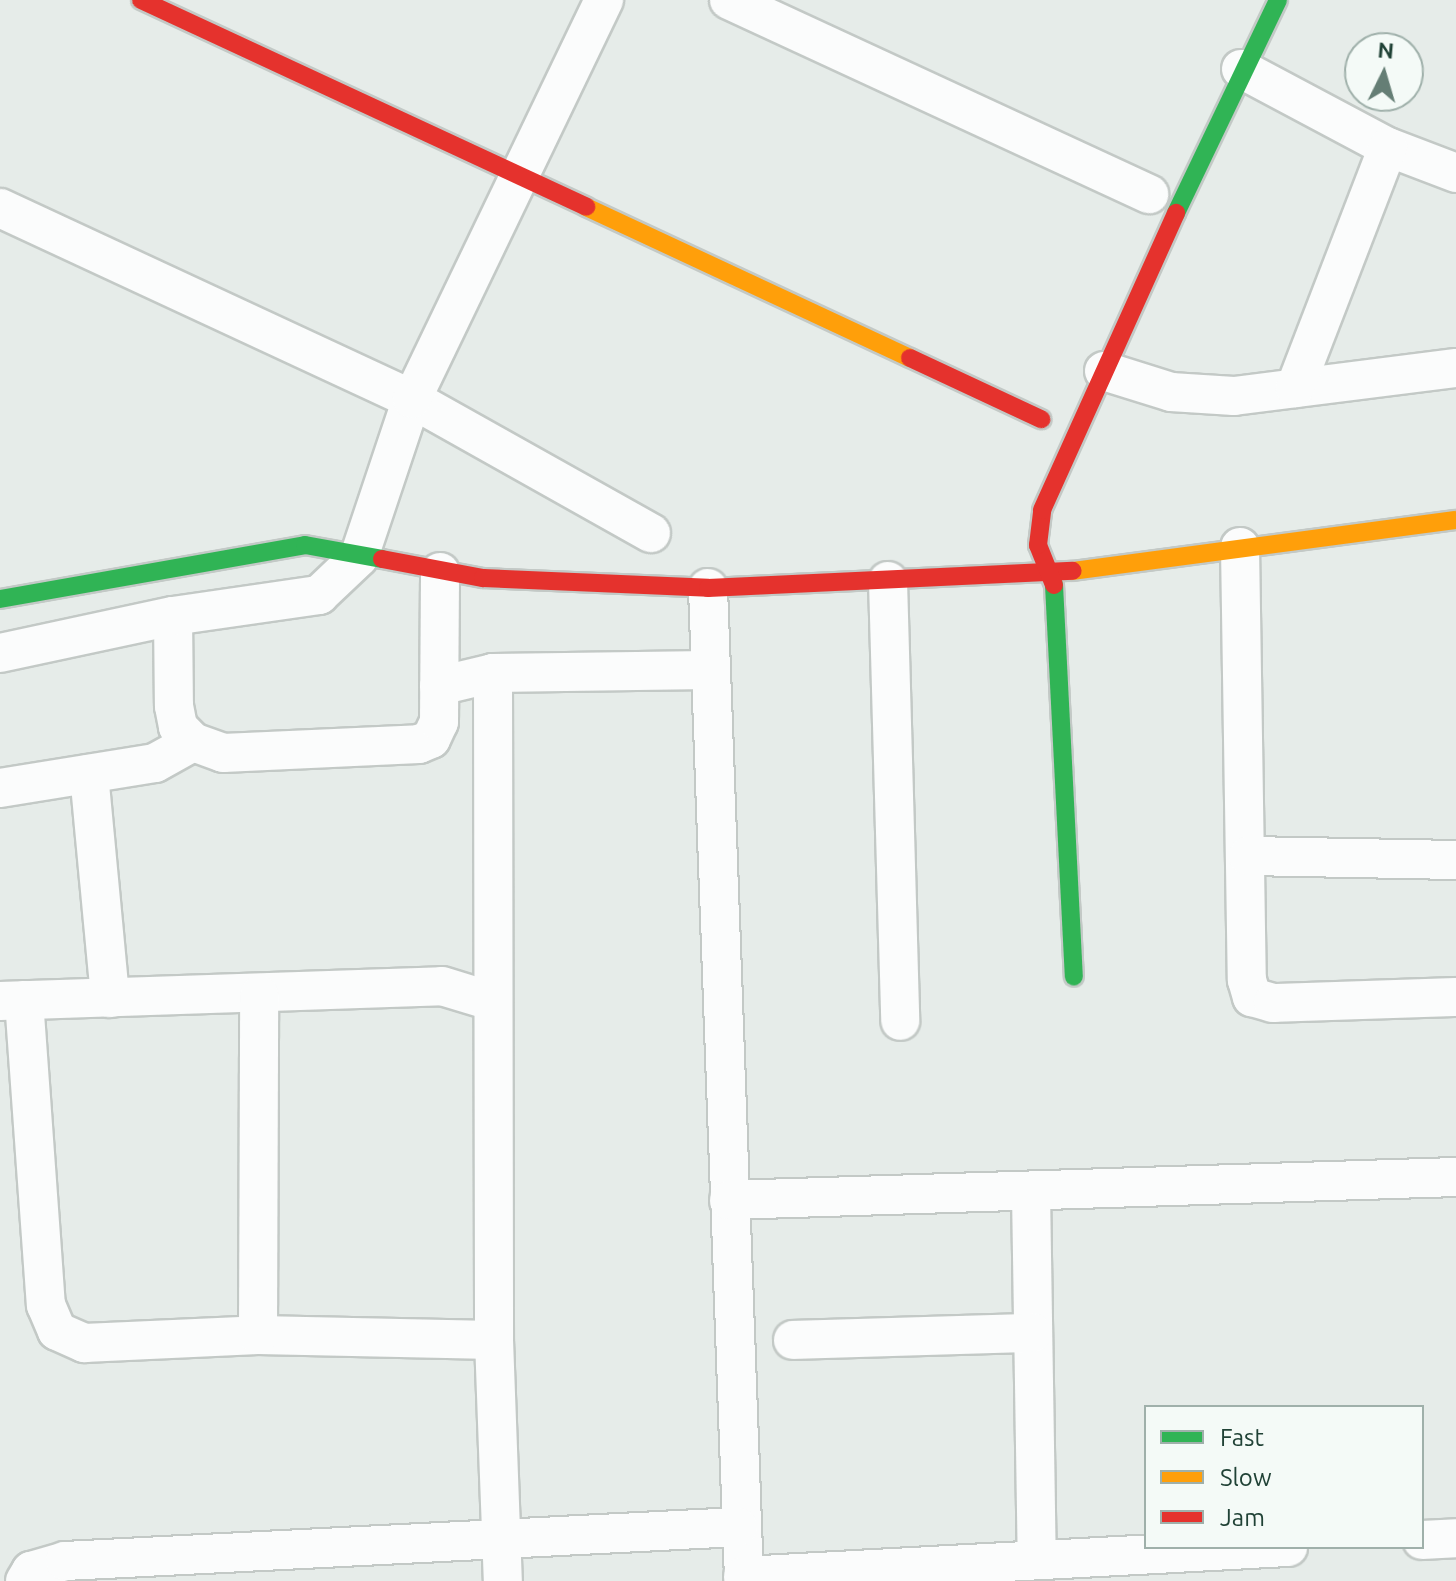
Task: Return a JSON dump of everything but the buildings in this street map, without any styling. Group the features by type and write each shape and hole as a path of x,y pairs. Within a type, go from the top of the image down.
{"street":[{"path":"141,0 1041,419"},
{"path":"0,653 173,616 319,595 359,557 412,399 604,0"},
{"path":"1074,976 1058,596 1038,545 1042,510 1241,69 1278,0"},
{"path":"751,5 1149,194"},
{"path":"1241,69 1388,147 1456,173"},
{"path":"1295,388 1388,147"},
{"path":"0,208 412,399 651,533"},
{"path":"1104,371 1171,392 1234,396 1456,368"},
{"path":"0,599 305,545 440,572 547,584 708,588 1051,574 1240,547 1322,541 1456,520"},
{"path":"1240,547 1248,856 1247,980 1252,997 1273,1003 1456,997"},
{"path":"173,616 174,706 178,727 193,742 223,753 419,744 431,739 439,722 440,572"},
{"path":"888,581 900,1021"},
{"path":"708,588 738,1527 744,1578 1249,1549"},
{"path":"439,686 493,673 709,670"},
{"path":"493,673 491,1001 494,1340 503,1581"},
{"path":"0,788 155,763 193,742"},
{"path":"89,774 110,998"},
{"path":"1248,856 1456,860"},
{"path":"491,1001 442,986 259,995 12,1000 46,1305 57,1331 84,1343 258,1335 494,1340"},
{"path":"258,1335 259,995"},
{"path":"729,1200 1456,1177"},
{"path":"1031,1192 1037,1560"},
{"path":"793,1340 1033,1333"},
{"path":"25,1581 31,1571 65,1561 738,1527"},
{"path":"1424,1540 1456,1538"}],"traffic: fast":[{"path":"1176,213 1278,0"},
{"path":"0,599 305,545 382,559"},
{"path":"1054,585 1074,976"}],"traffic: slow":[{"path":"586,207 910,358"},
{"path":"1073,571 1456,520"}],"traffic: jam":[{"path":"141,0 586,207"},
{"path":"1054,585 1038,545 1042,510 1176,213"},
{"path":"910,358 1041,419"},
{"path":"382,559 483,578 708,588 1073,571"}]}
